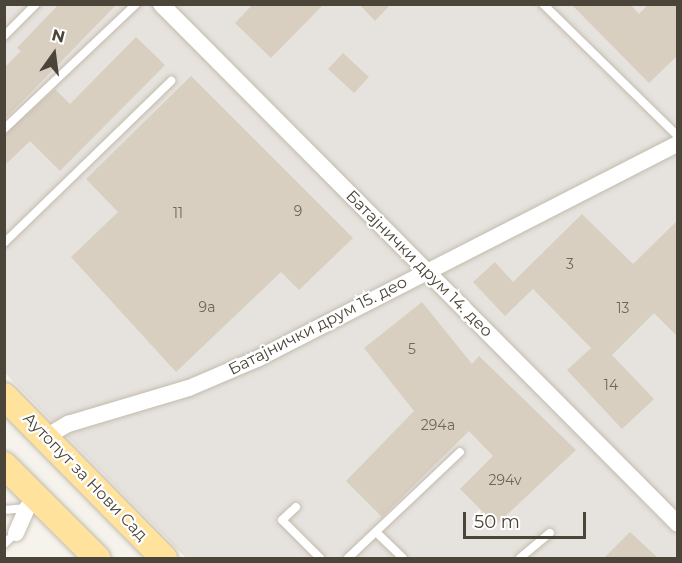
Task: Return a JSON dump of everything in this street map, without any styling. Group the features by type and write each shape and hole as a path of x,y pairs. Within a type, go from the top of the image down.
{"main road":[{"name":"Аутопут за Нови Сад","path":"4,396 164,558"},
{"path":"4,465 32,503 97,558"}],"street":[{"name":"Батајнички друм 14. део","path":"161,4 678,524"},
{"name":"Батајнички друм 15. део","path":"46,437 68,424 189,388 249,362 426,272 491,243 678,144"},
{"path":"10,538 32,503"}],"lane":[{"path":"4,36 36,4"},
{"path":"4,129 136,4"},
{"path":"543,4 678,136"},
{"path":"4,243 171,81"},
{"path":"348,558 460,452"},
{"path":"4,510 32,503"},
{"path":"296,507 282,520 320,558"},
{"path":"376,532 403,558"},
{"path":"520,558 550,533"}],"shaded area":[{"path":"4,5 677,5 677,558 186,558 5,373"}],"building":[{"path":"59,4 117,4 4,120 4,68 21,51 17,48"},
{"path":"253,4 324,4 271,58 235,23"},
{"path":"359,4 391,4 375,21"},
{"path":"571,4 630,4 639,14 649,4 678,4 678,55 649,83"},
{"path":"136,37 165,65 60,171 30,141 4,166 4,135 55,89 70,104"},
{"path":"343,53 369,77 354,93 328,69"},
{"path":"191,76 353,238 299,290 281,272 176,372 71,257 118,212 86,179"},
{"path":"582,214 633,264 678,220 678,337 654,313 612,355 654,399 622,429 567,370 591,348 533,289 505,316 473,282 495,262 513,282"},
{"path":"422,302 472,364 479,356 576,450 496,525 460,489 493,456 469,431 382,517 346,481 414,411 364,348"},
{"path":"630,532 658,558 604,558"}]}
